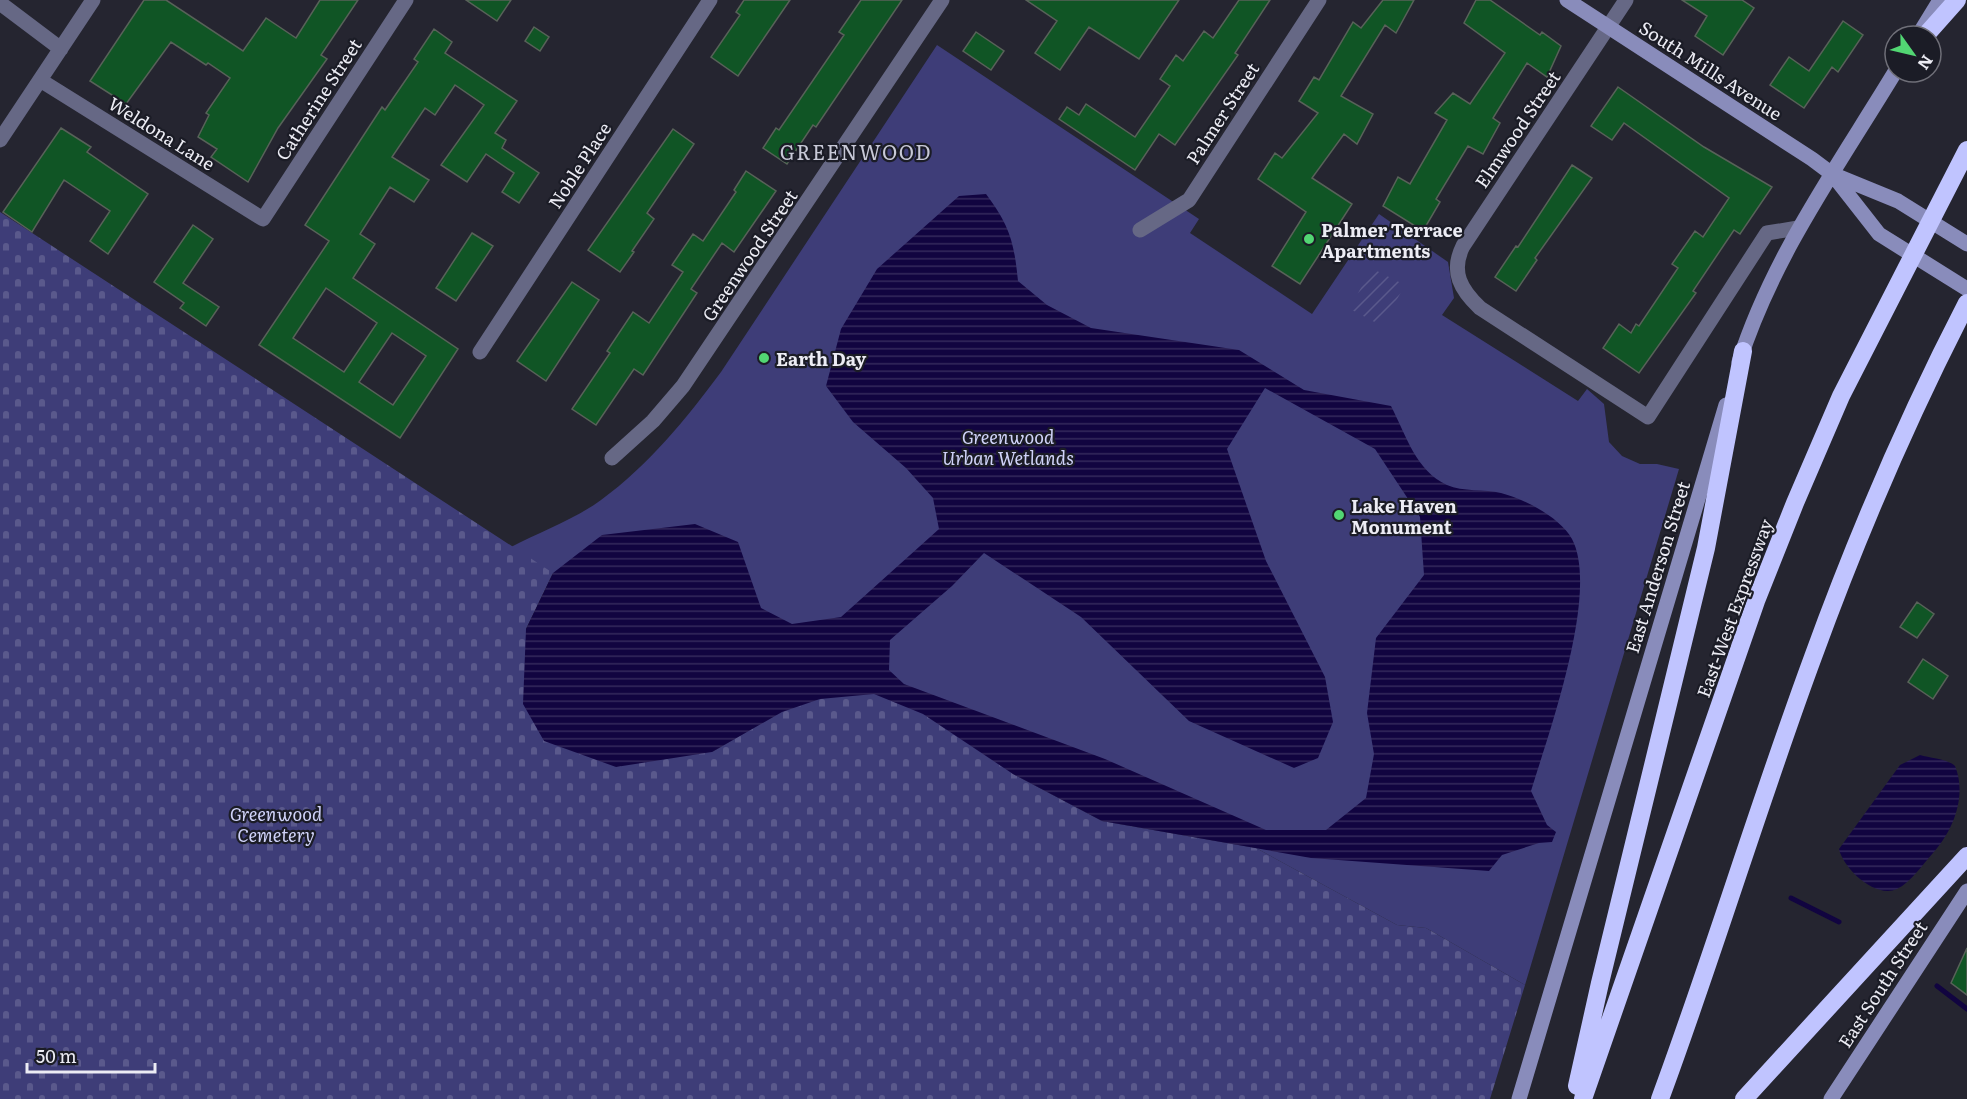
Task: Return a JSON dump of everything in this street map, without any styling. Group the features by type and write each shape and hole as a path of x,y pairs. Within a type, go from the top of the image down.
{"highway":[{"path":"1936,24 1957,0"},
{"name":"East-West Expressway","path":"1583,1099 1756,601 1840,396 1963,157"},
{"path":"1660,1099 1812,657 1863,528 1947,341 1967,303"},
{"path":"1575,1099 1600,983 1706,548 1743,351"},
{"path":"1744,1099 1967,856"}],"main road":[{"name":"South Mills Avenue","path":"1567,0 1832,174 1898,201 1967,244"},
{"path":"1925,24 1940,0"},
{"name":"East Anderson Street","path":"1519,1099 1743,351 1798,228 1888,84"},
{"name":"South Mills Avenue","path":"1832,174 1879,234 1967,289"},
{"name":"East South Street","path":"1831,1099 1967,891"}],"street":[{"path":"0,141 93,0"},
{"name":"Catherine Street","path":"263,219 406,0"},
{"name":"Noble Place","path":"480,352 710,0"},
{"name":"Greenwood Street","path":"612,458 653,421 683,386 942,0"},
{"name":"Palmer Street","path":"1140,230 1189,200 1319,0"},
{"name":"Elmwood Street","path":"1626,0 1463,246 1457,258 1460,285 1480,308 1648,417 1767,233 1798,228"},
{"path":"0,3 61,49"},
{"name":"Weldona Lane","path":"40,80 263,219"}],"green space":[{"name":"Greenwood Urban Wetlands","path":"937,45 1199,219 1190,233 1312,314 1379,214 1448,262 1454,298 1442,315 1578,401 1587,389 1604,404 1609,442 1622,456 1640,464 1657,464 1679,469 1525,985 1426,928 1397,925 1256,848 1102,821 1013,774 782,712 712,752 553,574 511,547 569,519 601,500 651,457 680,424 721,372"},
{"name":"Greenwood Cemetery","path":"0,212 553,573 526,629 712,752 781,712 820,699 874,694 923,714 1013,774 1102,821 1256,848 1397,925 1426,928 1525,985 1490,1099 0,1099"},
{"path":"1371,268 1405,285 1382,326 1350,309"}],"shaded area":[{"path":"986,194 1001,216 1010,235 1018,281 1047,305 1091,328 1239,350 1304,390 1391,406 1413,451 1427,471 1436,479 1453,487 1510,496 1541,510 1559,523 1572,539 1579,563 1580,593 1576,627 1559,701 1531,791 1547,825 1556,832 1552,842 1539,843 1502,855 1489,871 1311,858 1102,821 1013,774 923,714 874,694 820,699 782,712 712,752 616,767 544,741 523,704 526,629 553,573 602,535 695,524 738,542 761,608 792,624 841,617 939,529 933,498 906,468 853,422 826,386 841,329 877,269 959,196","holes":["1265,388 1375,449 1420,517 1424,575 1376,638 1367,713 1374,754 1366,798 1326,830 1266,830 1105,759 904,684 889,670 890,640 952,586 984,553 1081,617 1189,721 1294,768 1318,758 1333,722 1325,677 1266,561 1227,449"]},
{"path":"1920,755 1943,760 1955,766 1960,789 1956,812 1947,834 1912,877 1897,889 1879,890 1853,873 1839,849 1900,765"}],"building":[{"path":"144,0 166,0 243,51 266,18 296,38 320,0 358,0 321,55 327,59 278,128 248,182 211,157 217,149 198,137 209,115 206,113 230,78 208,63 206,65 171,42 126,104 90,81"},
{"path":"466,0 511,0 497,21"},
{"path":"744,0 790,0 738,76 711,57 740,15 736,12"},
{"path":"861,0 902,0 816,127 813,125 787,164 763,148 776,128 779,130 844,35 839,32"},
{"path":"1026,0 1179,0 1139,59 1089,27 1060,70 1035,53 1057,21"},
{"path":"1239,0 1270,0 1235,53 1238,55 1175,145 1159,134 1135,170 1059,119 1067,107 1079,115 1086,104 1135,137 1170,86 1160,79 1176,55 1183,61 1204,31 1213,38"},
{"path":"1383,0 1414,0 1396,33 1385,25 1341,96 1373,114 1357,144 1344,134 1312,178 1352,204 1300,284 1272,266 1306,212 1258,179 1275,153 1282,158 1318,113 1299,101 1314,77 1319,80 1353,22 1361,28"},
{"path":"1476,0 1490,0 1540,35 1542,32 1561,46 1547,77 1527,63 1493,118 1500,123 1483,154 1468,146 1436,199 1440,202 1423,231 1383,206 1398,177 1410,184 1447,120 1435,113 1453,93 1470,104 1505,53 1464,23"},
{"path":"1682,0 1742,0 1754,8 1723,55 1695,36 1707,16"},
{"path":"1843,21 1863,35 1838,72 1832,67 1804,108 1770,85 1789,57 1809,71"},
{"path":"534,27 549,37 540,51 525,41"},
{"path":"434,29 452,42 445,53 517,101 495,133 506,140 502,148 539,173 519,203 502,192 514,173 486,154 467,182 441,165 484,105 455,85 435,115 425,108 392,157 429,180 414,202 390,187 360,234 375,244 353,278 458,349 400,438 259,345 329,241 305,225 382,107 385,110 418,62 414,59","holes":["326,288 377,323 344,372 293,338","392,333 426,356 393,405 359,382"]},
{"path":"976,32 1004,51 991,70 963,51"},
{"path":"1618,87 1704,147 1772,187 1740,234 1734,230 1693,291 1696,293 1639,373 1603,348 1619,324 1631,333 1636,324 1639,326 1678,268 1672,264 1695,231 1703,237 1729,198 1624,123 1612,140 1591,126"},
{"path":"61,128 91,147 87,152 148,194 108,254 90,241 110,211 64,180 32,232 3,212"},
{"path":"673,129 694,144 647,213 654,219 620,272 588,250"},
{"path":"1572,165 1592,178 1535,258 1537,260 1516,291 1495,277 1516,246 1518,247"},
{"path":"746,171 776,191 734,252 722,243 691,289 697,293 643,375 634,369 596,425 572,409 610,353 607,351 633,312 649,323 683,272 672,265 693,234 703,241 736,192 734,190"},
{"path":"193,225 213,239 183,283 219,307 206,326 180,308 184,303 154,282"},
{"path":"472,233 493,246 456,301 436,288"},
{"path":"572,282 599,300 546,381 517,361"},
{"path":"1917,602 1934,614 1917,638 1900,627"},
{"path":"1923,659 1948,676 1933,699 1908,682"},
{"path":"1967,948 1967,995 1951,983"}],"waterway":[{"path":"1791,898 1839,922"},
{"path":"1937,986 1967,1009"}],"place":[{"name":"Palmer Terrace Apartments","path":"1309,239"},
{"name":"Earth Day","path":"764,358"},
{"name":"Lake Haven Monument","path":"1339,515"}],"district":[{"name":"GREENWOOD","path":"856,151"}]}
